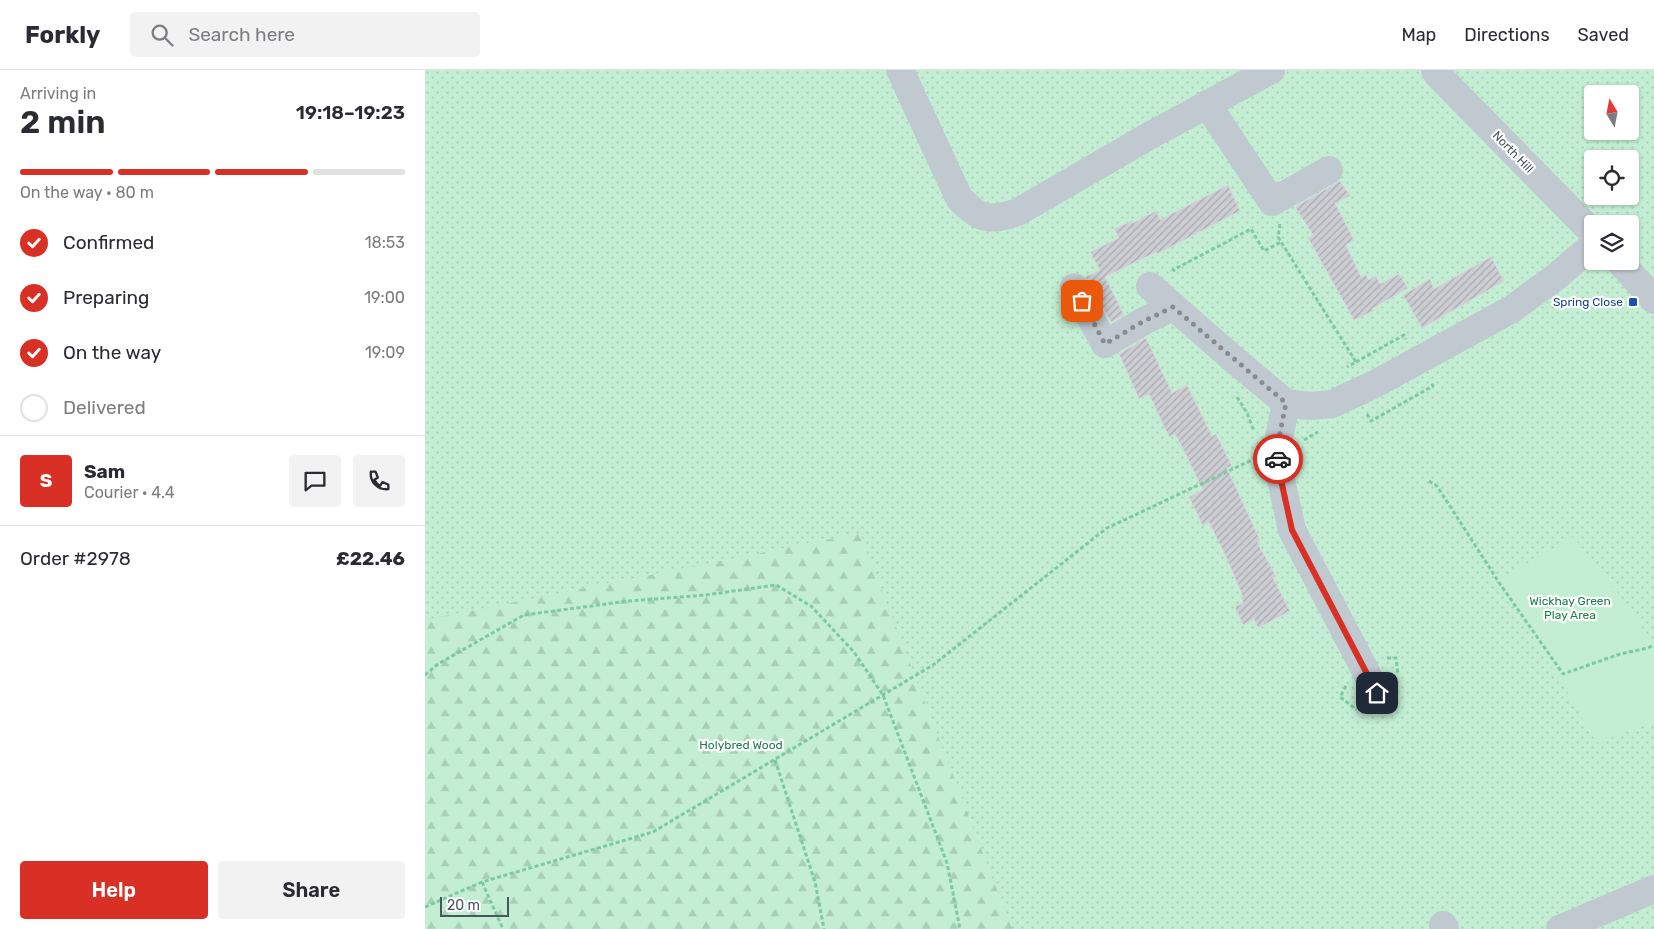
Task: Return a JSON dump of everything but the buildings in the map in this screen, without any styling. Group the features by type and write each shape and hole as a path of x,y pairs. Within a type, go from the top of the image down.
{"street":[{"path":"899,70 959,198 972,212 981,217 998,218 1018,212 1207,104 1271,70"},
{"name":"North Hill","path":"1435,70 1584,224"},
{"path":"1207,104 1272,202 1329,170"},
{"path":"1150,286 1286,403 1309,406 1332,404 1375,384 1513,309 1584,253"},
{"path":"1627,270 1654,300"},
{"path":"1074,287 1105,344 1144,321 1173,307"},
{"path":"1286,403 1278,449 1281,480 1292,530 1377,693"},
{"path":"1559,929 1654,889"}],"path":[{"path":"1272,202 1280,223 1277,237 1356,362"},
{"path":"1173,270 1251,229 1264,251 1281,242"},
{"path":"1150,286 1169,267 1180,276"},
{"path":"1347,373 1345,368 1404,335 1407,341"},
{"path":"1362,407 1371,421 1433,386 1428,376"},
{"path":"1233,390 1247,413 1278,449"},
{"path":"425,907 482,882 653,832 933,665 1107,528 1321,430"},
{"path":"1429,481 1437,486 1500,584 1563,674 1619,654 1654,645"},
{"path":"425,675 438,664 524,616 628,601 706,595 776,585 811,606 854,652 883,695 947,863 960,929"},
{"path":"1349,680 1340,697 1359,712 1377,693 1399,690 1396,658 1380,659"},
{"path":"775,760 815,882 824,929"},
{"path":"482,882 503,929"}],"green space":[{"name":"Wickhay Green Play Area","path":"425,70 1654,70 1654,929 425,929"},
{"name":"Holybred Wood","path":"860,533 1012,929 425,929 425,620"},
{"name":"Wickhay Green Play Area","path":"1573,537 1633,612 1654,649 1654,721 1598,743 1497,578 1505,576"}],"way so far":[{"path":"1082,301 1105,344 1144,321 1173,307 1286,403 1277,448 1278,459"}],"place":[{"name":"Spring Close","path":"1633,302"}],"route":[{"path":"1278,459 1292,530 1377,693"}]}
